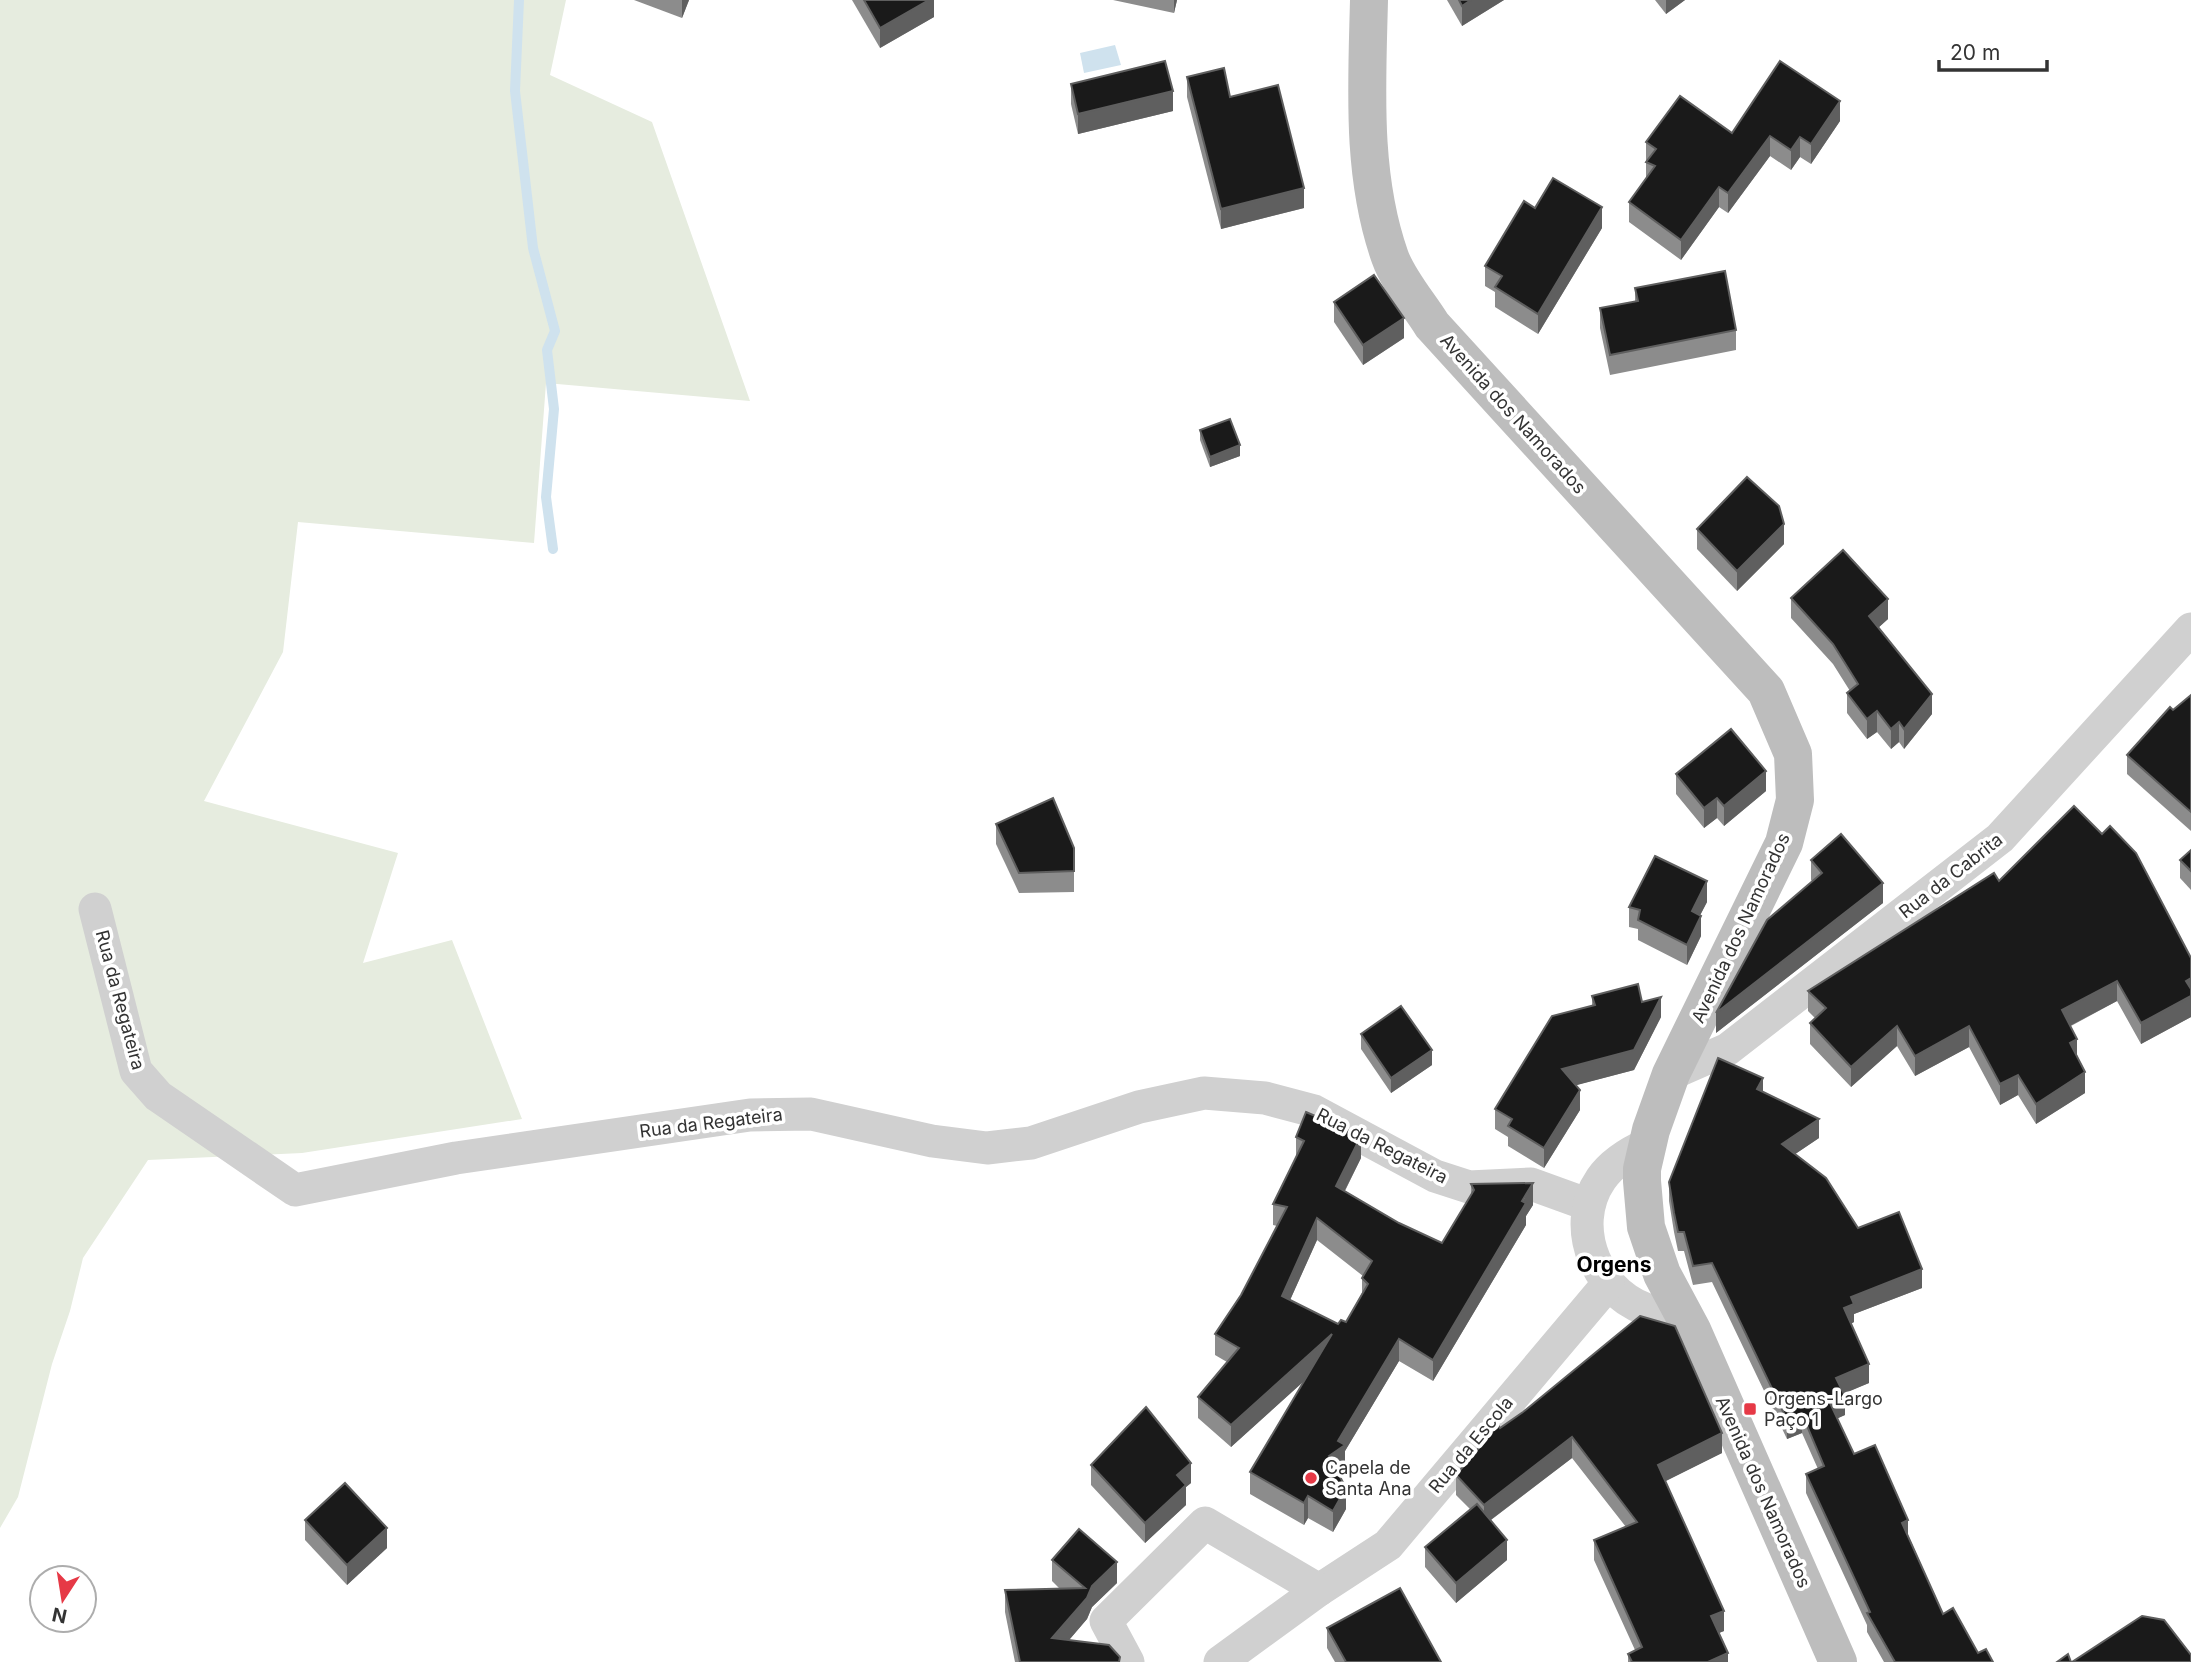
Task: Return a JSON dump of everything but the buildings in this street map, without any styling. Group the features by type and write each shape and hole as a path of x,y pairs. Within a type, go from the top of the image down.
{"street":[{"name":"Avenida dos Namorados","path":"1369,0 1366,108 1373,184 1390,259 1432,325 1766,691 1793,754 1796,800 1784,843 1671,1074 1642,1169 1646,1227 1662,1274 1683,1314 1838,1662"},
{"name":"Rua da Cabrita","path":"1671,1074 1728,1049 2000,838 2191,629"},
{"name":"Rua da Regateira","path":"95,909 136,1071 158,1096 295,1190 456,1158 750,1115 811,1114 932,1141 986,1148 1009,1146 1031,1143 1139,1107 1204,1093 1265,1098 1314,1111 1435,1176 1469,1187 1531,1184 1589,1205"},
{"path":"1648,1144 1619,1160 1600,1180 1589,1205 1587,1233 1593,1260 1608,1284 1629,1302 1655,1312 1683,1314"},
{"name":"Rua da Escola","path":"1220,1662 1253,1653 1319,1590 1388,1545 1608,1284"},
{"path":"1128,1662 1106,1620 1205,1522 1319,1590"}],"shaded area":[{"path":"0,0 566,0 550,75 652,122 750,401 546,383 534,543 298,522 283,652 204,801 398,853 363,963 452,940 522,1119 302,1153 148,1160 83,1258 18,1497 0,1528"}],"water":[{"path":"1115,45 1121,65 1084,73 1080,53"}],"waterway":[{"path":"519,0 515,91 533,248 555,331 547,350 554,409 546,497 553,549"}],"place":[{"name":"Orgens-Largo Paço 1","path":"1750,1409"},
{"name":"Capela de Santa Ana","path":"1311,1478"}],"district":[{"name":"Orgens","path":"1614,1265"}]}
